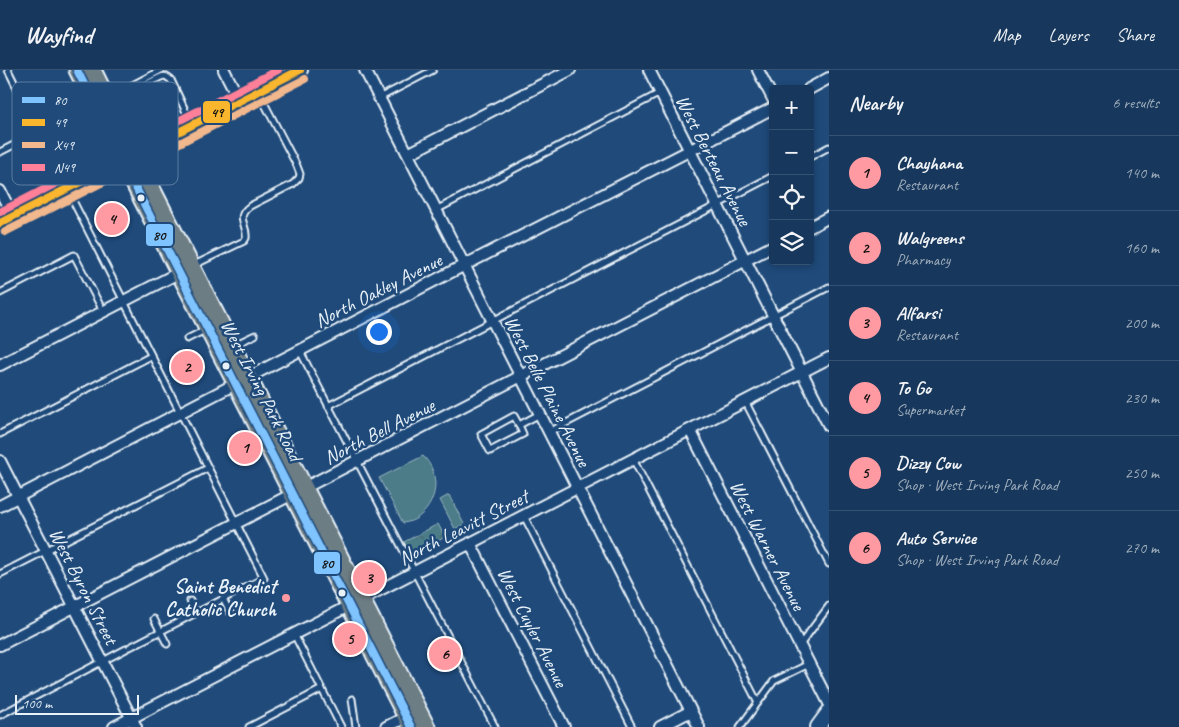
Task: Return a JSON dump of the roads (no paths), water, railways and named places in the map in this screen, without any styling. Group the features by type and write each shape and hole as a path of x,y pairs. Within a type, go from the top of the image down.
{"main road":[{"name":"West Irving Park Road","path":"78,70 87,82"},
{"path":"178,133 300,70"},
{"path":"0,223 75,185"},
{"name":"West Irving Park Road","path":"143,185 356,603 427,727"},
{"name":"West Irving Park Road","path":"186,269 208,328 226,349"},
{"name":"West Irving Park Road","path":"356,603 409,722"},
{"path":"818,727 829,712"}],"street":[{"path":"224,70 240,101"},
{"name":"West Belle Plaine Avenue","path":"365,70 699,727"},
{"path":"408,154 570,70"},
{"name":"West Berteau Avenue","path":"648,70 829,426"},
{"path":"758,70 769,91"},
{"path":"814,86 829,78"},
{"name":"North Oakley Avenue","path":"0,506 464,265 769,110"},
{"path":"0,191 13,216"},
{"path":"814,225 829,217"},
{"name":"North Bell Avenue","path":"0,645 769,248"},
{"path":"0,365 186,269"},
{"name":"North Leavitt Street","path":"114,727 134,722 294,634 829,358"},
{"name":"West Warner Avenue","path":"690,430 829,703"},
{"name":"West Byron Street","path":"0,461 134,722"},
{"name":"West Cuyler Avenue","path":"470,543 564,727"},
{"path":"660,727 691,711"},
{"path":"386,727 409,722"}],"lane":[{"path":"8,70 14,82"},
{"path":"379,98 434,70"},
{"path":"137,82 158,71"},
{"path":"151,82 164,76 172,82"},
{"path":"186,269 244,241 246,230 242,214 245,210 292,184 299,178 300,174 297,166 259,92"},
{"path":"436,210 660,93"},
{"path":"178,95 192,126"},
{"path":"0,152 12,146"},
{"path":"814,155 829,147"},
{"path":"328,406 769,178"},
{"path":"0,715 264,578 67,189"},
{"path":"0,293 74,255 103,312"},
{"path":"550,432 829,288"},
{"path":"186,339 208,328"},
{"path":"226,349 255,335"},
{"path":"300,351 495,727"},
{"path":"0,434 151,356"},
{"path":"745,401 829,564"},
{"path":"519,425 540,414"},
{"path":"514,416 519,425 523,434 490,451 481,434 514,416"},
{"path":"633,459 758,703"},
{"path":"0,574 208,468"},
{"path":"524,516 632,727"},
{"path":"223,599 230,612"},
{"path":"190,601 196,613"},
{"path":"800,645 829,606"},
{"path":"154,619 167,644"},
{"path":"294,634 341,727"},
{"path":"740,727 774,681 809,664"},
{"path":"249,727 322,690"},
{"path":"352,699 356,727"}],"place":[{"name":"To Go","path":"112,219"},
{"name":"Walgreens","path":"187,367"},
{"name":"Chayhana","path":"245,448"},
{"name":"Alfarsi","path":"369,578"},
{"name":"Saint Benedict Catholic Church","path":"286,598"},
{"name":"Dizzy Cow","path":"350,639"},
{"name":"Auto Service","path":"445,654"}]}
